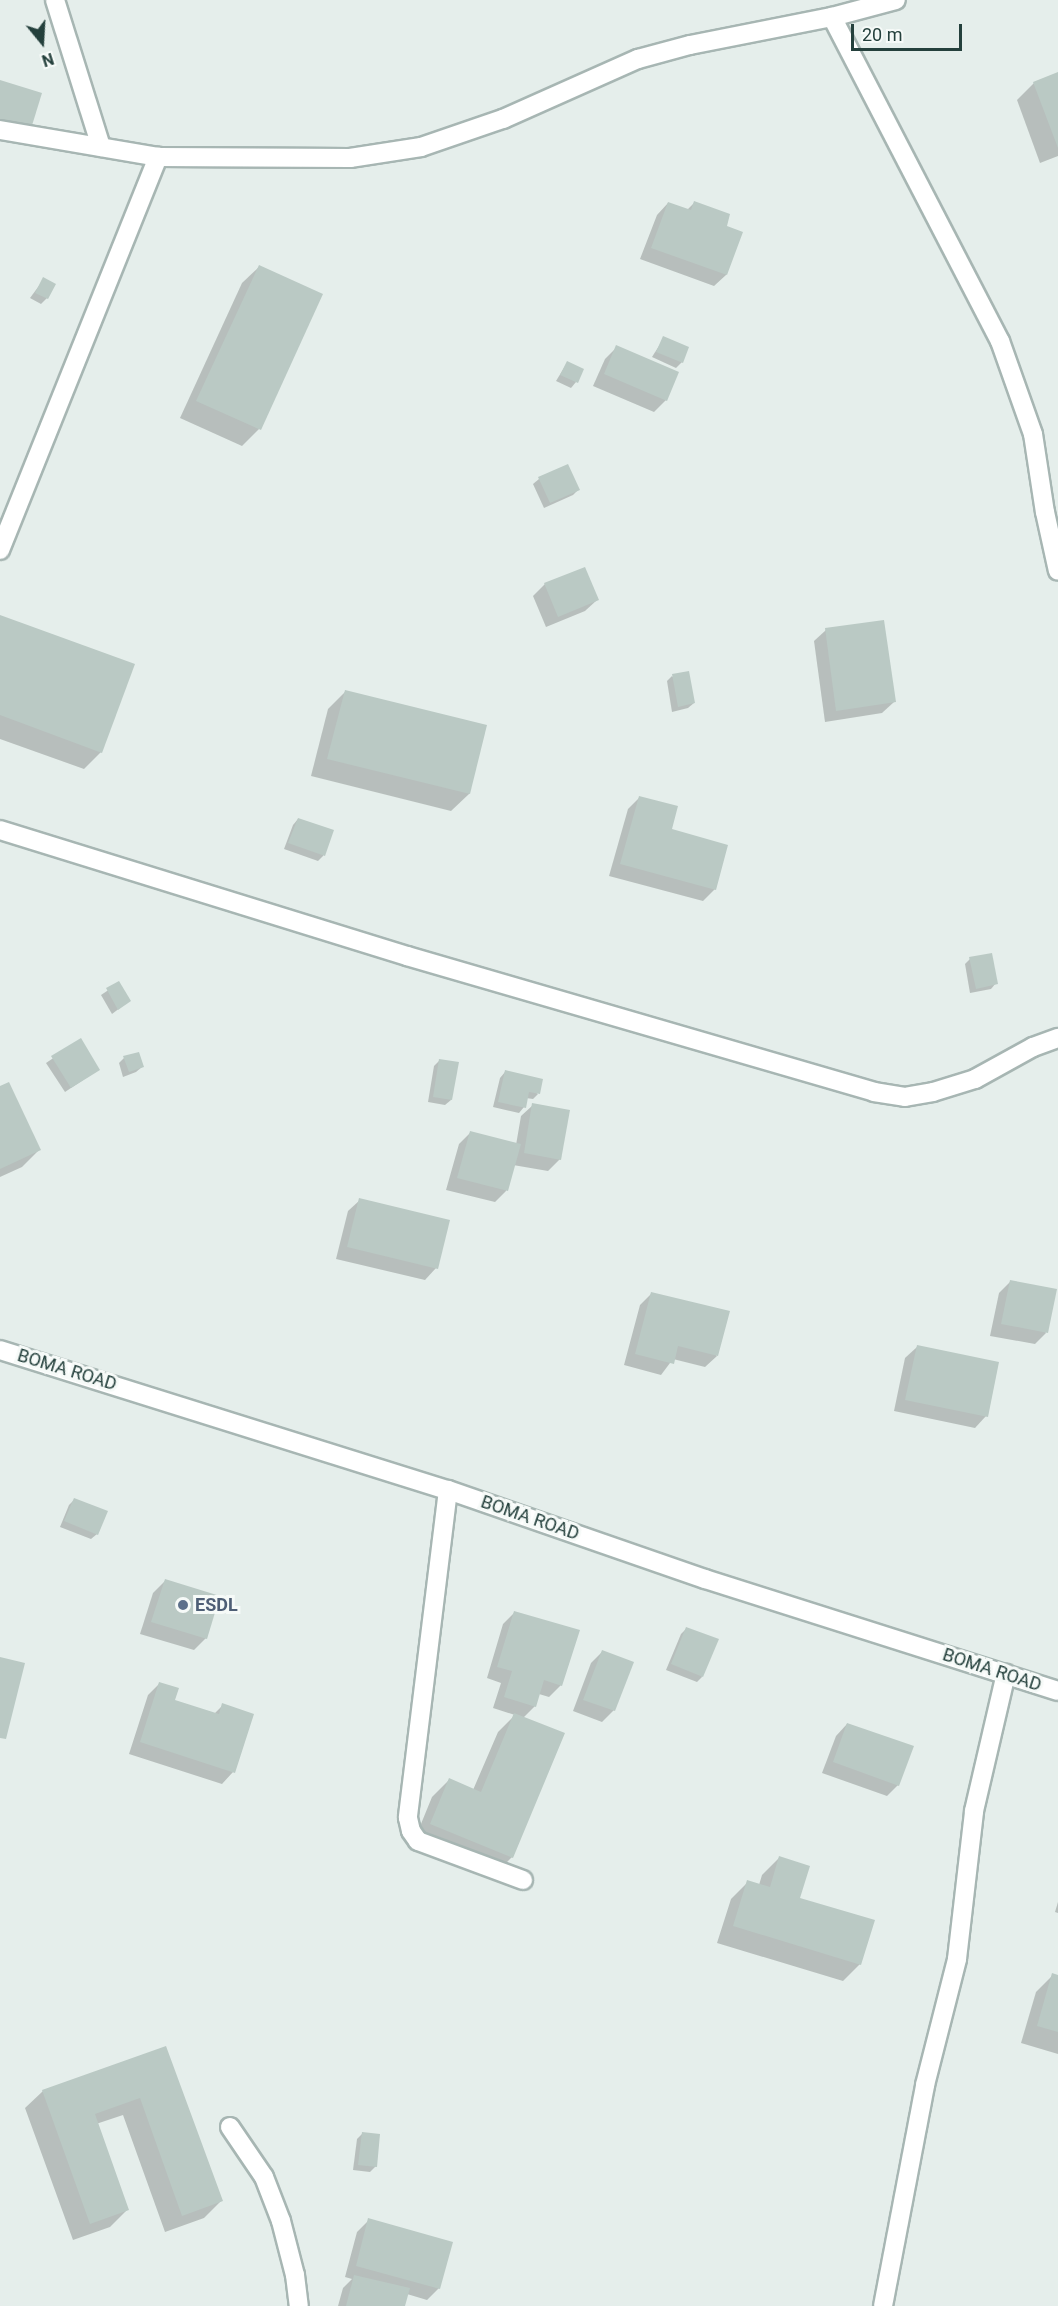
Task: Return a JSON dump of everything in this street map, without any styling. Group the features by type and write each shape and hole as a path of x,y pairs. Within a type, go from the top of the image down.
{"street":[{"path":"55,0 101,147"},
{"path":"0,130 158,157 350,158 421,147 503,119 638,59 690,45 832,17 896,0"},
{"path":"832,17 1000,341 1034,434 1045,512 1058,571"},
{"path":"0,550 158,157"},
{"path":"0,830 408,957 874,1092 905,1097 933,1092 975,1078 1033,1047 1058,1038"},
{"name":"BOMA ROAD","path":"0,1350 448,1490 705,1579 1058,1691"},
{"path":"448,1490 408,1818 411,1831 418,1841 523,1880"},
{"path":"884,2306 925,2085 957,1959 974,1811 1006,1674"},
{"path":"230,2127 264,2177 281,2221 295,2274 299,2306"}],"building":[{"path":"1058,72 1058,148 1033,82"},
{"path":"0,80 42,93 30,132 0,123"},
{"path":"694,201 730,214 727,226 743,232 727,275 651,248 668,202 691,210"},
{"path":"259,265 323,294 261,430 196,401"},
{"path":"43,277 56,284 48,299 35,293"},
{"path":"663,336 689,347 683,363 656,352"},
{"path":"616,345 679,372 667,401 604,374"},
{"path":"567,361 584,369 578,383 560,375"},
{"path":"568,464 580,490 550,503 538,477"},
{"path":"585,567 599,600 558,617 544,583"},
{"path":"0,615 135,664 102,753 0,715"},
{"path":"884,620 896,702 836,711 825,628"},
{"path":"689,671 695,703 678,707 672,674"},
{"path":"345,690 487,725 470,794 327,759"},
{"path":"639,796 678,806 672,829 728,845 716,890 620,864"},
{"path":"298,818 334,830 325,856 288,843"},
{"path":"992,953 998,984 976,989 969,957"},
{"path":"119,981 131,1001 118,1010 106,988"},
{"path":"81,1038 100,1070 71,1088 51,1056"},
{"path":"139,1052 144,1067 129,1072 123,1056"},
{"path":"439,1059 459,1062 452,1100 433,1097"},
{"path":"505,1070 543,1079 540,1094 529,1092 526,1108 498,1102"},
{"path":"9,1082 41,1150 0,1169 0,1086"},
{"path":"532,1103 570,1110 561,1160 524,1153"},
{"path":"470,1131 521,1144 508,1191 457,1178"},
{"path":"359,1198 450,1220 438,1269 347,1247"},
{"path":"1010,1280 1057,1289 1048,1333 1001,1324"},
{"path":"651,1292 730,1311 718,1356 678,1346 674,1364 635,1354"},
{"path":"917,1345 999,1362 988,1417 905,1400"},
{"path":"74,1498 108,1511 98,1535 64,1521"},
{"path":"165,1579 220,1596 207,1639 151,1622"},
{"path":"514,1611 580,1630 562,1686 544,1680 536,1707 504,1697 512,1671 497,1667"},
{"path":"686,1627 719,1639 703,1677 671,1664"},
{"path":"602,1650 634,1662 615,1711 583,1700"},
{"path":"0,1657 25,1663 6,1739 0,1738"},
{"path":"159,1682 179,1688 175,1700 219,1714 222,1703 254,1714 235,1773 140,1742"},
{"path":"514,1713 565,1733 513,1858 430,1824 449,1778 481,1792"},
{"path":"847,1723 914,1746 899,1786 833,1762"},
{"path":"779,1856 810,1866 800,1898 875,1920 861,1965 733,1926 747,1880 770,1887"},
{"path":"1052,1973 1058,1975 1058,2032 1037,2026"},
{"path":"166,2046 223,2201 182,2216 140,2098 95,2114 129,2210 90,2224 42,2090"},
{"path":"362,2132 380,2134 377,2167 358,2165"},
{"path":"368,2218 453,2242 440,2289 356,2266"},
{"path":"354,2275 410,2288 405,2306 346,2306"}],"place":[{"name":"ESDL","path":"183,1605"}]}
